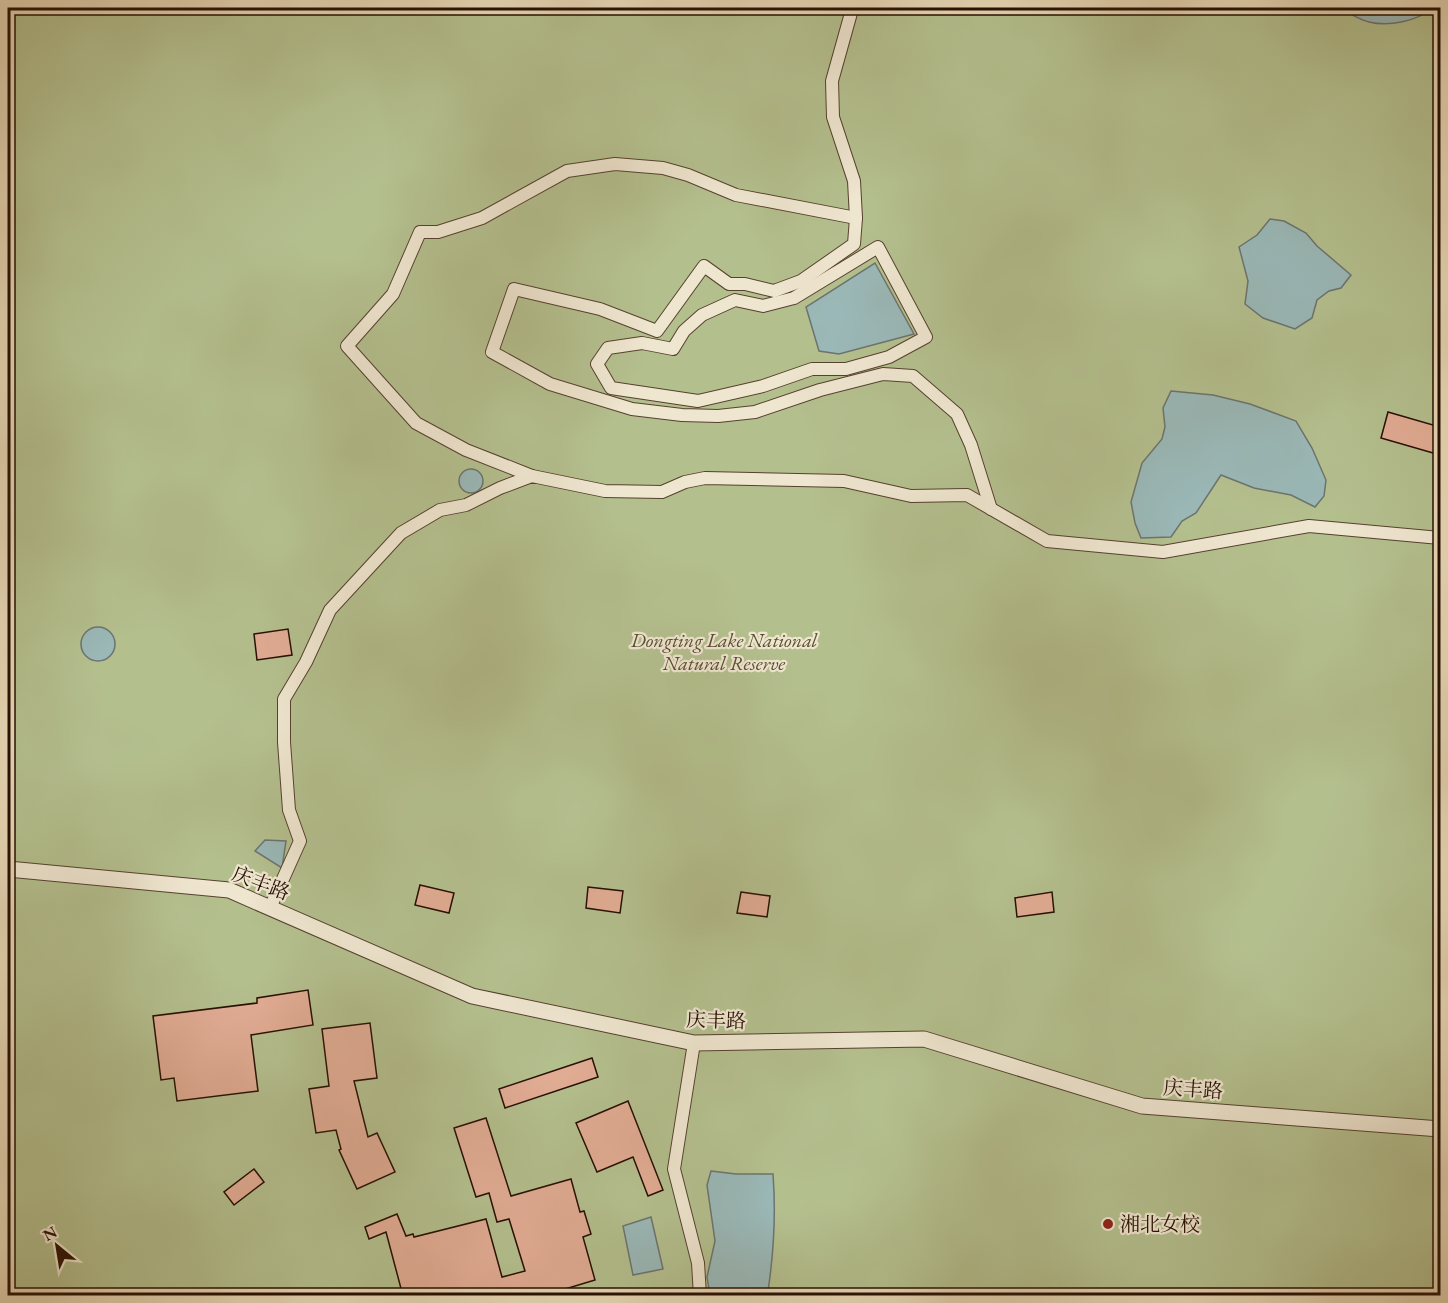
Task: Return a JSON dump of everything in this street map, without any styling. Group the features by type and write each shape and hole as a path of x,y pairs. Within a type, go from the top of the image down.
{"street":[{"path":"855,8 851,13 832,81 833,117 854,181 856,218 854,244 801,281 774,291 745,284 729,284 704,266 657,332 600,309 514,289 492,352 550,384 632,409 682,415 717,416 755,412 820,390 883,374 913,376 957,414 971,445 991,509"},
{"path":"856,218 736,195 688,175 663,168 615,164 567,171 482,218 438,232 420,232 393,294 347,346 416,423 466,450 532,476 605,491 662,492 685,482 705,478 844,481 911,496 967,495 1047,541 1163,552 1309,526 1440,538"},
{"path":"878,247 926,337 888,357 846,369 812,369 763,386 698,401 611,388 597,364 608,348 642,343 673,349 684,332 702,315 735,300 763,306 794,298 878,247"},
{"path":"270,908 300,841 289,810 284,742 284,699 306,662 330,610 401,533 440,510 466,505 500,488 532,476"},
{"name":"庆丰路","path":"8,869 229,890 472,996 694,1043 924,1039 1142,1107 1440,1129"},
{"path":"694,1043 674,1169 698,1263 700,1296"}],"green space":[{"name":"Dongting Lake National Natural Reserve","path":"8,8 1440,8 1440,1295 8,1295"}],"water":[{"path":"1339,8 1433,8 1411,19 1385,24 1365,21"},
{"path":"1270,219 1284,221 1306,233 1317,246 1351,275 1341,288 1329,291 1317,300 1312,318 1295,329 1263,318 1245,304 1248,281 1239,247 1257,235"},
{"path":"875,263 914,334 839,354 819,351 806,307"},
{"path":"1171,391 1213,395 1250,404 1296,421 1312,448 1326,480 1324,496 1315,507 1291,495 1254,488 1221,475 1196,513 1182,521 1171,537 1141,538 1131,502 1142,463 1162,439 1165,427 1163,408"},
{"path":"471,469 479,473 483,481 479,489 471,493 463,489 459,481 463,473"},
{"path":"98,627 110,632 115,644 110,656 98,661 86,656 81,644 86,632"},
{"path":"265,840 286,841 282,868 255,851"},
{"path":"711,1171 773,1174 773,1247 768,1291 765,1295 710,1295 707,1277 715,1241 707,1185"},
{"path":"651,1217 663,1269 633,1275 623,1226"}],"building":[{"path":"1388,412 1440,427 1440,455 1381,438"},
{"path":"288,629 292,655 257,660 254,634"},
{"path":"420,885 454,893 449,913 415,905"},
{"path":"588,887 623,891 620,913 586,908"},
{"path":"741,892 770,896 767,917 737,913"},
{"path":"1052,892 1054,912 1017,917 1015,898"},
{"path":"308,990 313,1025 251,1035 258,1091 177,1101 174,1078 161,1080 153,1016 257,1003 257,998"},
{"path":"370,1023 377,1078 354,1081 368,1137 377,1133 395,1172 357,1189 339,1150 341,1149 336,1130 316,1133 309,1089 329,1086 322,1029"},
{"path":"592,1058 598,1077 505,1108 499,1089"},
{"path":"628,1101 663,1190 648,1196 633,1157 597,1172 576,1123"},
{"path":"486,1118 511,1196 571,1179 580,1212 584,1211 591,1234 583,1237 595,1280 542,1296 403,1296 386,1232 369,1239 365,1227 397,1214 406,1236 413,1234 414,1237 486,1219 502,1277 525,1271 509,1219 497,1222 489,1193 476,1197 454,1128"},
{"path":"254,1169 264,1182 234,1205 224,1192"}],"place":[{"name":"湘北女校","path":"1108,1224"}]}
